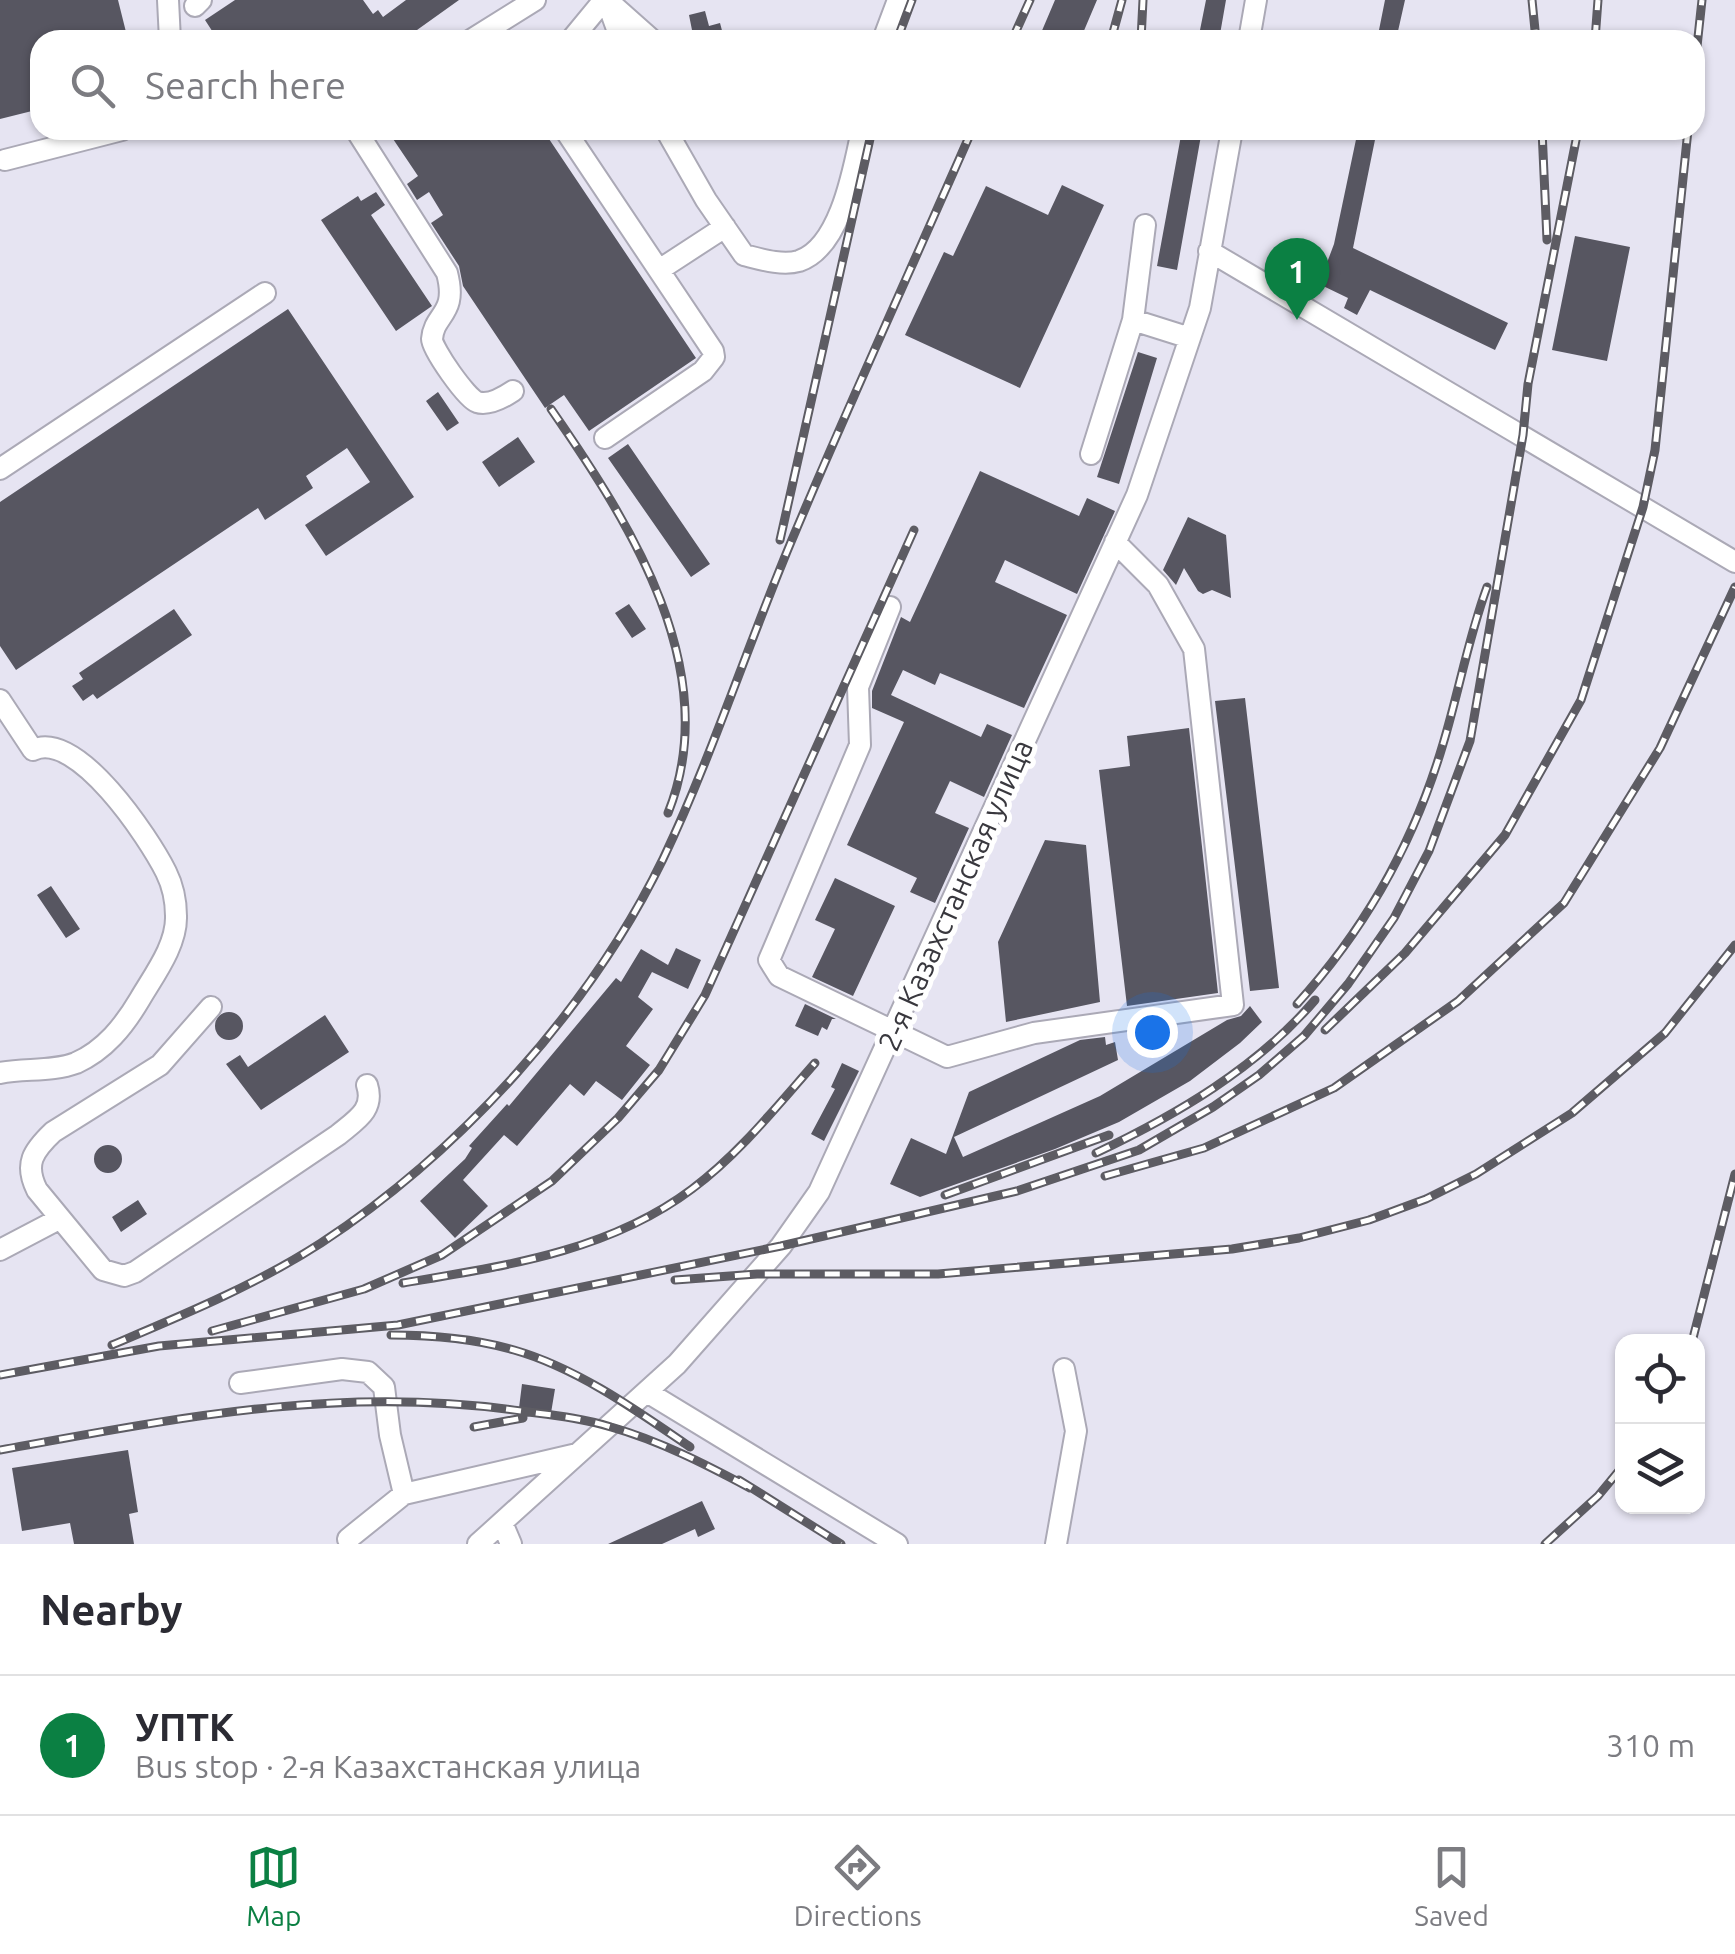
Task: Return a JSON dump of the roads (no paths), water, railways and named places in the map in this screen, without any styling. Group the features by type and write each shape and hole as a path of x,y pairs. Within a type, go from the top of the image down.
{"street":[{"path":"168,0 170,30"},
{"path":"502,30 536,0"},
{"path":"580,30 606,0"},
{"path":"606,0 617,30"},
{"path":"606,0 640,30"},
{"path":"887,30 898,0"},
{"path":"1250,30 1256,0"},
{"path":"5,160 83,140"},
{"path":"362,140 446,273 450,300 434,332 433,346 468,396 477,402 488,403 513,390"},
{"path":"572,140 713,350 714,357 704,372 605,438"},
{"path":"672,140 744,255 769,262 799,261 823,243 848,196 860,140"},
{"name":"2-я Казахстанская улица","path":"478,1544 507,1534 580,1454 677,1364 757,1274 819,1192 1136,494 1200,308 1230,140"},
{"path":"1091,454 1133,320 1145,225"},
{"path":"660,270 725,227"},
{"path":"1209,252 1735,562"},
{"path":"0,469 266,293"},
{"path":"1133,320 1190,338"},
{"path":"890,608 858,687 860,746 769,960 779,976 947,1056 1034,1034 1233,1005 1194,648 1158,585 1116,542"},
{"path":"0,700 33,750 42,746 58,749 81,762 122,806 166,872 175,898 177,922 159,967 125,1024 109,1041 72,1064 0,1073"},
{"path":"211,1006 160,1064 53,1132 38,1145 30,1160 30,1175 37,1190 103,1270 124,1276 134,1272 338,1135 367,1110 371,1098 368,1085"},
{"path":"0,1250 59,1219"},
{"path":"240,1383 342,1369 368,1372 384,1387 404,1494"},
{"path":"1056,1544 1076,1431 1064,1369"},
{"path":"647,1392 896,1544"},
{"path":"348,1539 404,1494 580,1454"}],"railway":[{"path":"901,30 912,0"},
{"path":"1016,30 1030,0"},
{"path":"1114,30 1122,0"},
{"path":"1142,30 1143,0"},
{"path":"1532,0 1535,30"},
{"path":"1596,30 1598,0"},
{"path":"1699,30 1702,0"},
{"path":"780,540 870,140"},
{"path":"112,1345 271,1272 373,1207 423,1166 517,1073 598,969 633,915 681,820 791,542 968,140"},
{"path":"1542,140 1547,240"},
{"path":"0,1375 159,1346 398,1325 781,1246 1017,1191 1139,1150 1259,1075 1304,1036 1348,984 1394,918 1429,851 1470,741 1523,435 1528,384 1576,140"},
{"path":"1325,1030 1405,953 1505,835 1581,700 1643,507 1655,450 1687,140"},
{"path":"551,409 638,549 677,653 685,706 683,760 668,813"},
{"path":"212,1331 364,1289 442,1255 552,1181 618,1118 659,1070 705,995 914,530"},
{"path":"1297,1004 1366,914 1418,816 1443,744 1487,587"},
{"path":"1105,1176 1204,1148 1334,1088 1458,1001 1564,903 1660,748 1735,587"},
{"path":"675,1280 757,1274 938,1274 1232,1249 1299,1238 1369,1220 1426,1199 1476,1174 1572,1113 1665,1033 1735,945"},
{"path":"1096,1153 1214,1088 1268,1047 1315,1000"},
{"path":"403,1283 554,1253 626,1228 660,1210 726,1161 815,1063"},
{"path":"945,1195 1109,1135"},
{"path":"1694,1334 1735,1174"},
{"path":"391,1335 469,1340 537,1358 605,1391 690,1447"},
{"path":"0,1450 259,1409 323,1403 454,1404 555,1415 611,1427 665,1446 750,1488"},
{"path":"474,1427 523,1418"},
{"path":"1545,1544 1615,1475"},
{"path":"739,1480 841,1544"}],"place":[{"name":"УПТК","path":"1297,320"}]}
